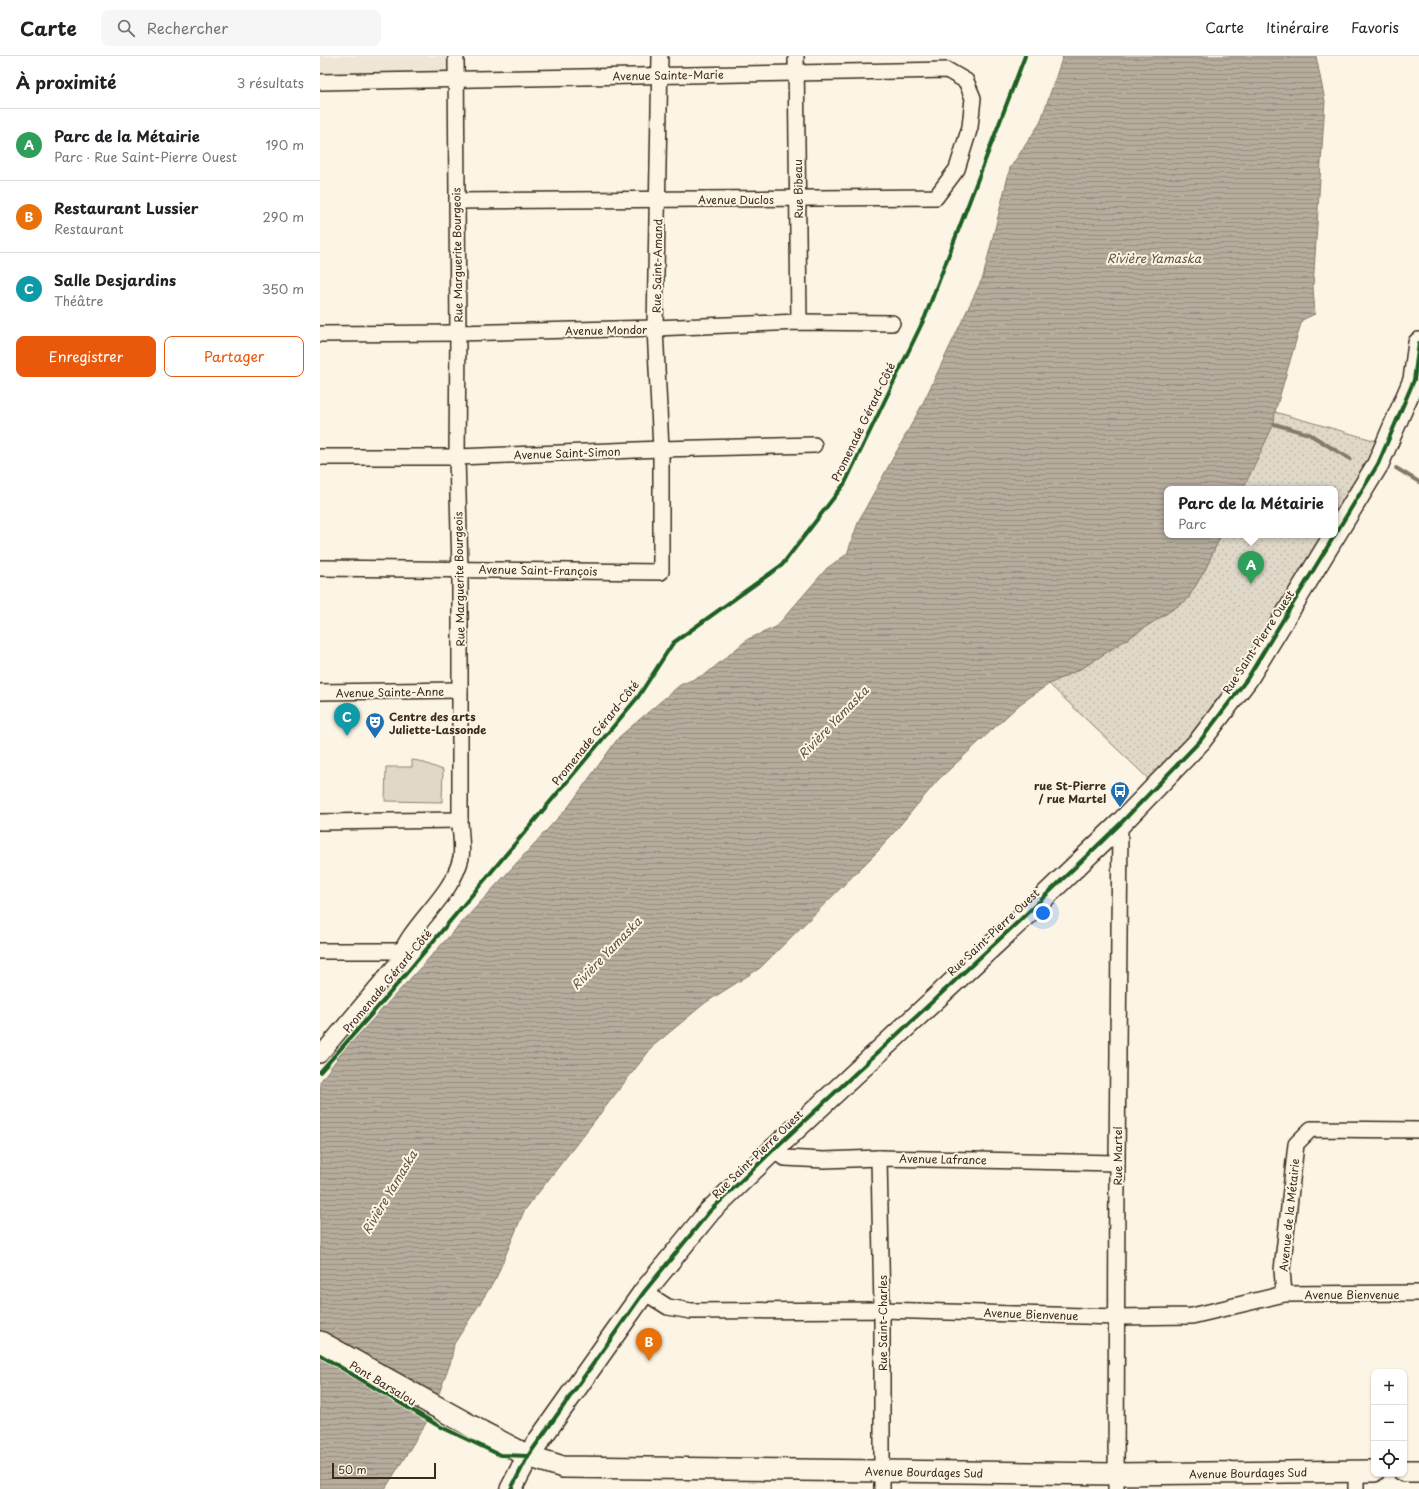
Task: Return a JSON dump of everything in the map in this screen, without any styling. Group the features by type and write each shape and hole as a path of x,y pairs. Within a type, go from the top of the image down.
{"street":[{"name":"Rue Marguerite Bourgeois","path":"320,1055 397,963 401,951 449,886 461,857 460,570 457,457 458,333 456,56"},
{"name":"Rue Saint-Amand","path":"660,56 659,199 655,328 662,449 661,572"},
{"name":"Rue Bibeau","path":"796,56 799,322"},
{"name":"Avenue Sainte-Marie","path":"320,82 946,70 966,81 973,98 970,127"},
{"name":"Avenue Duclos","path":"457,201 936,197 957,169 970,127"},
{"name":"Avenue Mondor","path":"320,334 458,333 655,328 799,322 892,323"},
{"name":"Rue Saint-Pierre Ouest","path":"1338,531 1378,464 1414,380 1419,343"},
{"name":"Avenue Saint-Simon","path":"320,457 457,457 814,445"},
{"name":"Rue Saint-Pierre Ouest","path":"511,1489 528,1456 644,1292 710,1211 772,1150 1019,921 1120,824 1200,741 1247,679 1334,538"},
{"name":"Avenue Saint-François","path":"320,568 661,572"},
{"name":"Avenue Sainte-Anne","path":"320,692 460,690"},
{"path":"320,822 460,820"},
{"name":"Rue Martel","path":"1116,1482 1120,824"},
{"path":"320,951 401,951"},
{"name":"Avenue de la Métairie","path":"1284,1294 1282,1270 1296,1144 1311,1129 1419,1130"},
{"name":"Avenue Lafrance","path":"772,1150 785,1158 824,1160 879,1158 1117,1163"},
{"name":"Rue Saint-Charles","path":"879,1158 882,1310 882,1480"},
{"name":"Avenue Bienvenue","path":"644,1292 668,1307 691,1312 882,1310 1116,1317 1192,1316 1284,1294 1419,1293"},
{"name":"Pont Barsalou","path":"320,1342 482,1432"},
{"name":"Avenue Bourdages Sud","path":"482,1432 528,1456 563,1467 882,1480 1116,1482 1362,1477"},
{"path":"1407,1471 1419,1471"}],"shaded area":[{"path":"320,56 456,56 456,79 320,82"},
{"path":"1275,412 1387,444 1378,464 1338,531 1338,486 1242,486"},
{"path":"1219,538 1334,538 1287,616 1200,741 1157,787 1049,684 1084,667 1187,600 1206,568"},
{"path":"412,760 443,770 442,802 385,801 386,767 412,767"}],"water":[{"name":"Rivière Yamaska","path":"1063,56 1316,56 1325,101 1313,287 1315,314 1302,320 1275,412 1274,424 1244,486 1164,486 1164,538 1220,538 1206,568 1187,600 1084,667 1049,684 1020,704 938,780 879,850 760,968 705,1003 653,1046 524,1211 496,1278 454,1344 451,1361 431,1415 385,1489 320,1489 320,1082 340,1055 569,806 619,737 680,685 706,674 748,639 776,627 827,568 847,554 859,520 922,405 983,277 1010,168 1040,123"}],"waterway":[{"path":"1274,424 1309,434 1350,459"},
{"path":"1396,468 1419,482"}],"cycle path":[{"name":"Promenade Gérard-Côté","path":"320,1072 384,1000 638,697 673,643 782,565 845,483 925,317 1025,56"},
{"path":"1338,530 1378,464 1414,380 1419,343"},
{"path":"511,1489 528,1456 644,1292 710,1211 772,1151 1019,921 1120,824 1200,741 1247,679 1333,538"},
{"path":"320,1355 437,1425 500,1455 528,1456"}],"place":[{"name":"Parc de la Métairie","path":"1251,584"},
{"name":"Salle Desjardins","path":"347,736"},
{"name":"Centre des arts Juliette-Lassonde","path":"375,739"},
{"name":"rue St-Pierre / rue Martel","path":"1120,808"},
{"name":"Restaurant Lussier","path":"649,1361"}]}
